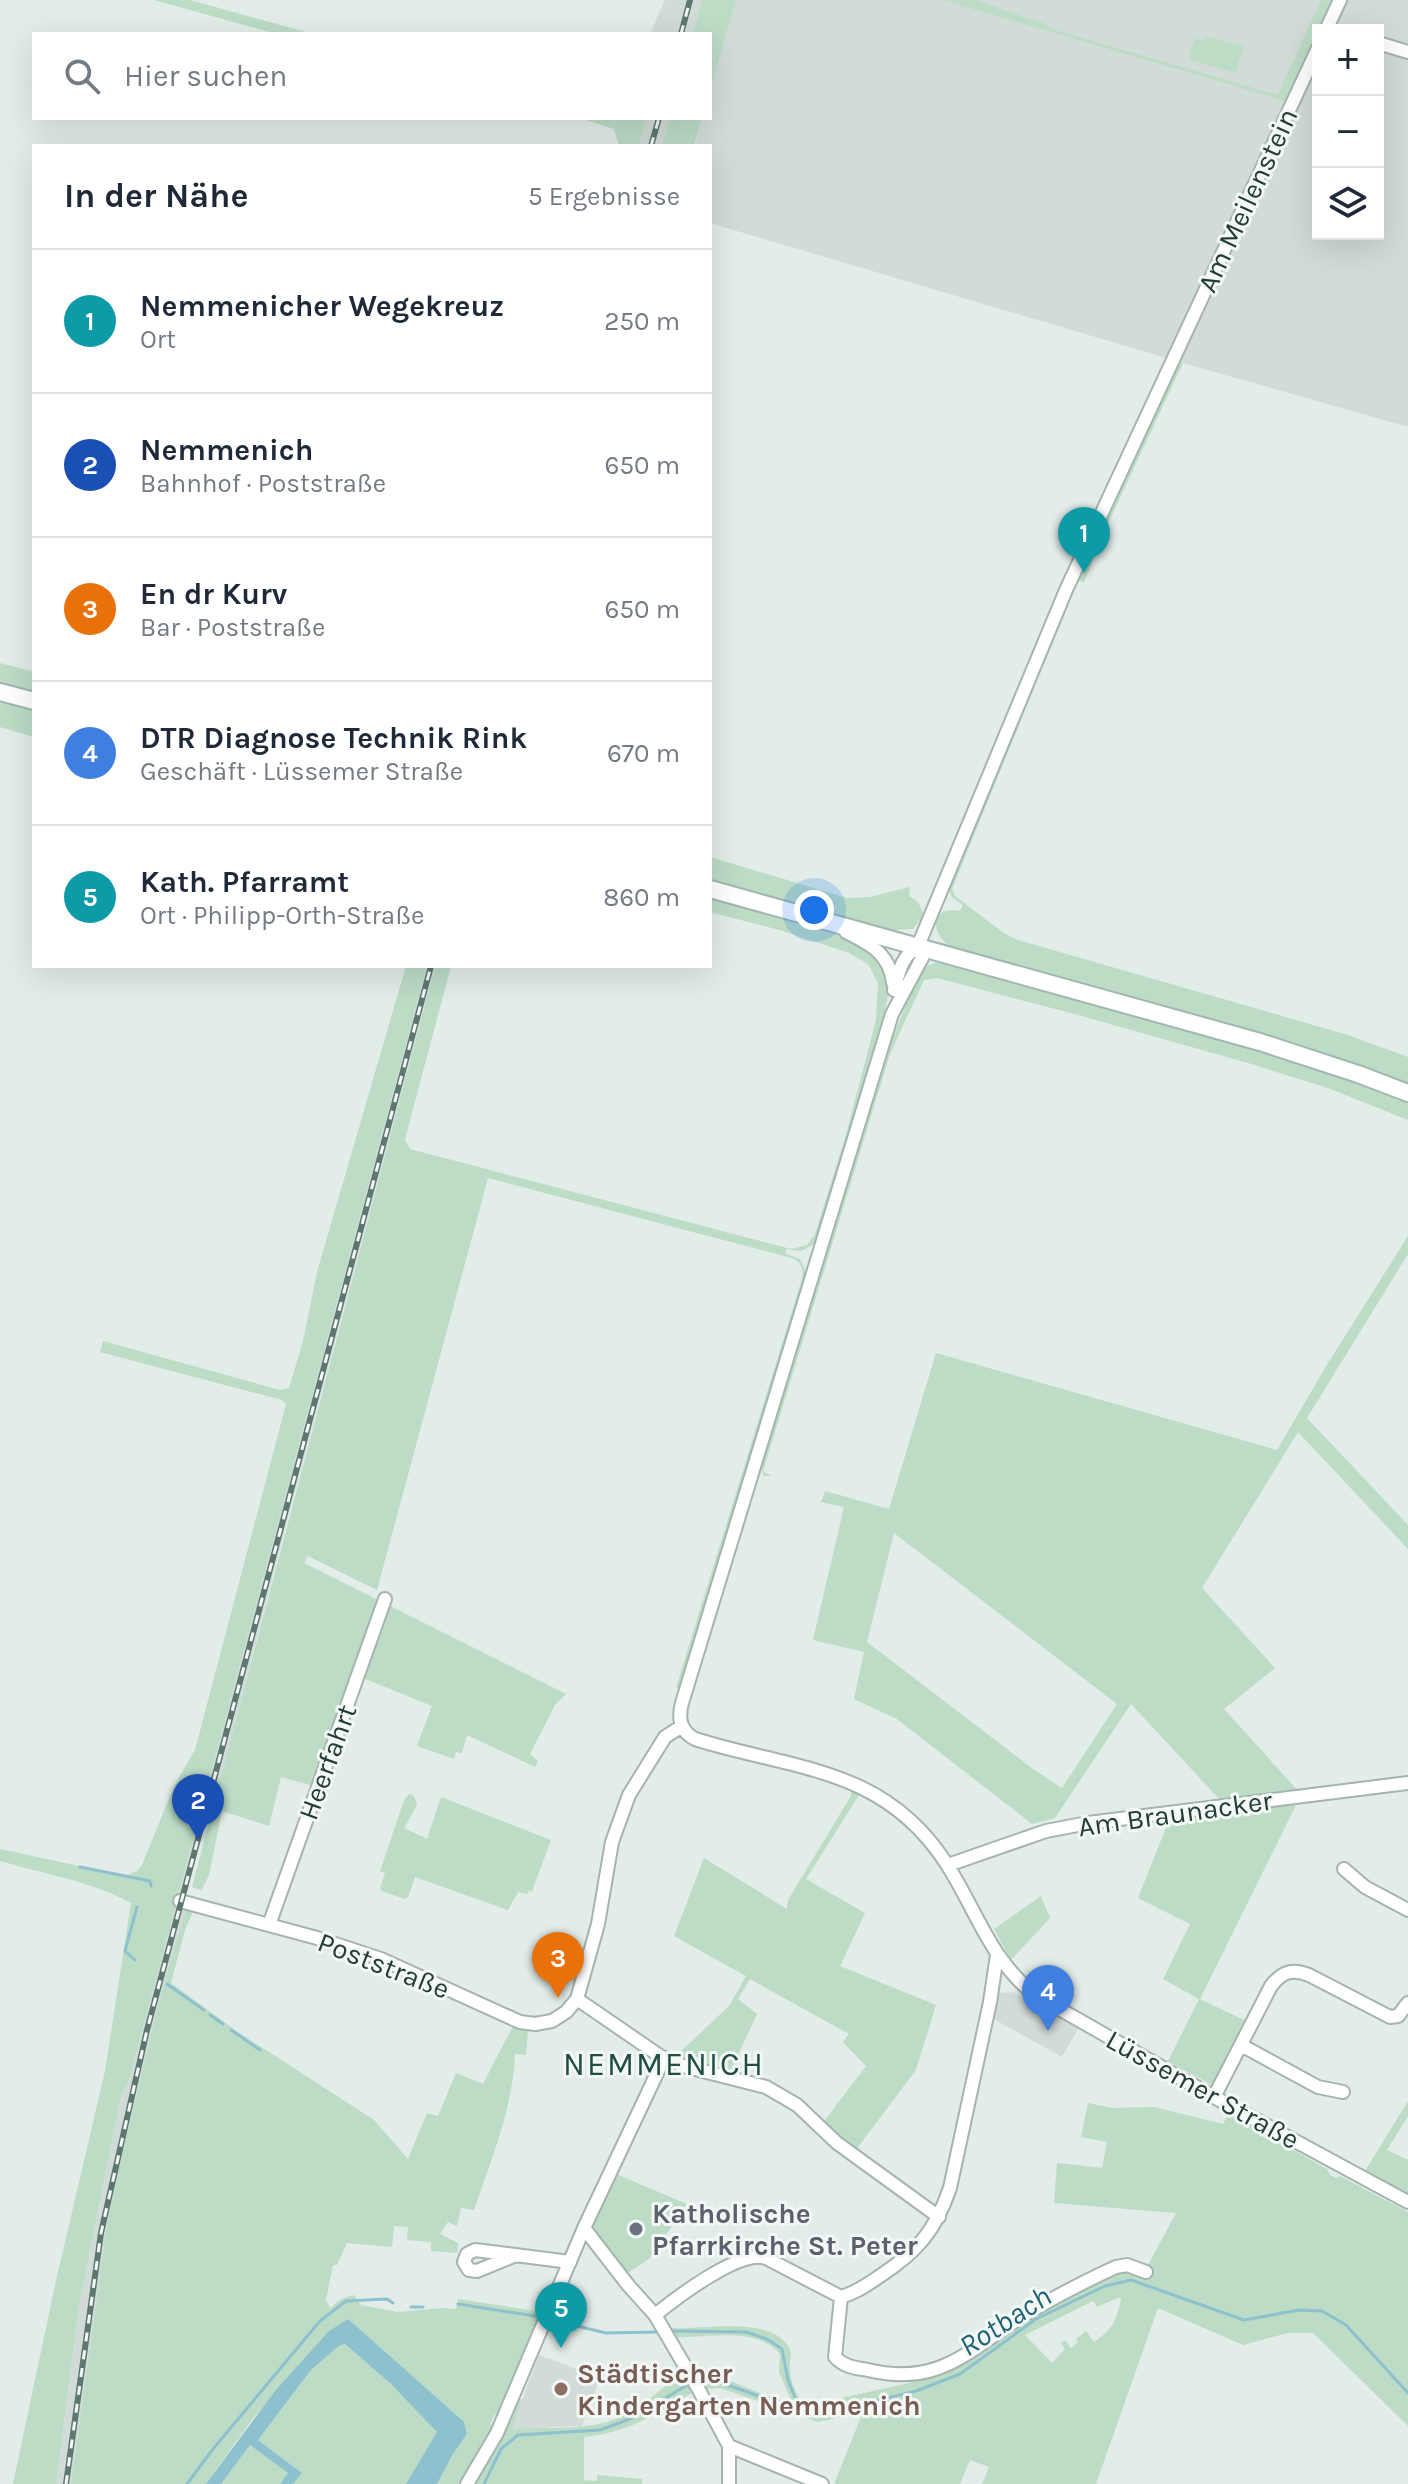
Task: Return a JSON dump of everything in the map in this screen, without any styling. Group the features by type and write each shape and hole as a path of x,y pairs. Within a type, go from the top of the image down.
{"street":[{"path":"1332,24 1340,0"},
{"path":"1384,45 1408,52"},
{"name":"Am Meilenstein","path":"918,946 1066,590 1312,61"},
{"path":"0,692 32,700"},
{"path":"712,890 1260,1042 1338,1066 1408,1093"},
{"path":"821,919 880,952 891,971 894,990"},
{"path":"892,1014 894,990 902,962 918,946"},
{"path":"918,946 922,958 892,1014 682,1703 682,1726 665,1737 629,1795 612,1842 598,1924 577,1999 660,2056 683,2066 766,2087 797,2105 837,2143 939,2217"},
{"name":"Heerfahrt","path":"269,1925 385,1599"},
{"name":"Lüssemer Straße","path":"682,1726 695,1739 827,1772 882,1799 910,1821 948,1865 997,1955 1016,1978 1045,2001 1408,2202"},
{"name":"Am Braunacker","path":"948,1865 1046,1831 1088,1823 1408,1783"},
{"path":"1344,1869 1365,1887 1408,1910"},
{"name":"Poststraße","path":"180,1901 399,1966 524,2023 540,2024 557,2019 577,1999"},
{"path":"655,2315 707,2278 746,2258 759,2256 841,2297 908,2257 930,2232 950,2188 990,2002 997,1955"},
{"path":"1214,2097 1271,1986 1288,1971 1309,1975 1390,2017 1401,2014 1408,2003"},
{"path":"1241,2045 1318,2087 1343,2092"},
{"path":"467,2484 497,2433 584,2228 658,2074 660,2056"},
{"path":"584,2228 655,2315 699,2390 729,2446 729,2484"},
{"path":"516,2255 570,2262"},
{"path":"841,2297 835,2357 842,2364 895,2377 945,2367 1029,2312 1116,2267 1127,2265 1146,2272"},
{"path":"729,2446 822,2484"}],"shaded area":[{"path":"665,0 726,0 711,32 651,32"},
{"path":"736,0 1408,0 1408,427 712,224 712,144 696,144 702,120 712,120 712,84"},
{"path":"621,120 692,120 686,144 639,144 643,129"},
{"path":"426,968 434,968 217,1795 212,1794 184,1897 189,1899 159,2001 120,2162 71,2484 56,2484 79,2305 121,2095 129,2080"},
{"path":"1013,1992 1078,2029 1062,2057 992,2018 999,1993"},
{"name":"Städtischer Kindergarten Nemmenich","path":"539,2355 600,2378 582,2426 511,2429"}],"green space":[{"path":"154,0 190,0 306,32 270,32"},
{"path":"703,0 736,0 712,84 712,32 694,32"},
{"path":"943,0 975,0 1048,25 1048,28 1278,95 1321,0 1337,0 1326,24 1312,24 1312,54 1289,102"},
{"path":"1207,37 1244,46 1235,73 1190,60 1195,38 1203,41"},
{"path":"586,120 646,120 640,144 618,144 614,129"},
{"path":"669,120 701,120 695,144 663,144"},
{"path":"1169,359 1183,363 1084,582 1078,581 952,889 955,896 1005,934 1018,940 1348,1035 1408,1057 1408,1087 953,948 936,929 942,912 960,911 963,905 952,897 948,888 937,882 1065,580"},
{"path":"0,663 32,671 32,693 0,685"},
{"path":"0,697 32,705 32,736 0,727"},
{"path":"712,858 847,898 870,897 910,887 909,896 918,902 924,915 913,929 893,930 712,884"},
{"path":"712,896 824,928 866,947 882,961 889,989 817,1243 801,1251 786,1249 786,1254 800,1259 807,1274 679,1688 676,1688 801,1282 802,1267 792,1258 488,1178 377,1590 308,1556 304,1563 566,1694 555,1705 530,1754 538,1761 535,1767 467,1735 462,1753 456,1752 454,1759 417,1746 432,1706 363,1678 313,1786 281,1777 269,1826 222,1811 209,1875 200,1893 201,1890 192,1887 434,968 450,968 405,1139 410,1149 791,1249 807,1245 815,1234 846,1135 876,1020 878,983 868,964 849,953 712,913"},
{"path":"950,964 1297,1059 1408,1100 1408,1120 1328,1088 1248,1063 937,978 924,980 890,1054 764,1468 763,1472 772,1476 764,1476 760,1465 886,1055 917,976 926,966"},
{"path":"405,968 426,968 129,2080 121,2095 79,2305 56,2484 13,2484 105,2071 131,1903 84,1883 0,1861 0,1849 125,1876 142,1865 174,1786 195,1750 286,1404 282,1400 100,1352 103,1341 280,1390 289,1388 303,1341 317,1272"},
{"path":"1408,1236 1408,1254 1307,1418 1408,1525 1408,1549 1298,1432 1202,1588 1275,1668 1224,1709 1299,1792 1221,1801 1131,1704 1055,1818 1032,1824 897,1719 854,1699 864,1652 813,1640 844,1507 821,1502 825,1491 889,1509 936,1353 1277,1450","holes":["894,1533 1117,1704 1062,1788 867,1642"]},
{"path":"851,1791 859,1795 806,1879 865,1913 840,1966 936,2005 916,2070 855,2151 822,2124 866,2066 843,2042 849,2034 750,1979 738,1999 757,2014 730,2072 676,2056 729,2006 746,1976 674,1936 704,1858 787,1909 788,1900 851,1796"},
{"path":"409,1794 414,1796 417,1805 404,1828 427,1839 441,1797 551,1840 532,1891 529,1890 527,1894 518,1892 508,1910 415,1877 408,1897 404,1899 382,1891 385,1873 380,1871 404,1800"},
{"path":"1297,1803 1200,1999 1248,2022 1214,2086 1168,2061 1199,1999 1163,1979 1190,1924 1138,1898 1169,1820 1174,1816"},
{"path":"1041,1896 1050,1918 1011,1960 994,1929"},
{"path":"187,1906 194,1909 171,1983 238,2032 374,2120 408,2159 427,2113 438,2116 456,2073 483,2084 513,2026 528,2030 526,2055 515,2054 506,2114 474,2210 461,2208 457,2226 448,2222 440,2234 458,2243 457,2253 431,2251 431,2242 407,2240 408,2227 394,2226 392,2247 347,2243 337,2265 333,2265 326,2300 330,2308 341,2299 354,2295 361,2305 398,2312 456,2309 458,2299 542,2312 498,2416 495,2414 490,2424 494,2428 462,2484 437,2484 467,2434 348,2319 329,2331 251,2421 206,2484 71,2484 106,2232 120,2162 159,2001"},
{"path":"1408,2101 1408,2116 1387,2150 1408,2160 1408,2196 1365,2171"},
{"path":"1088,2103 1112,2108 1154,2107 1223,2124 1229,2113 1327,2169 1330,2175 1340,2176 1408,2212 1408,2426 1313,2333 1288,2333 1243,2345 1158,2308 1096,2484 982,2484 989,2467 970,2460 960,2484 834,2484 863,2412 818,2422 720,2388 704,2389 695,2373 720,2377 771,2397 791,2400 779,2372 780,2354 770,2345 744,2336 671,2337 666,2328 734,2326 769,2331 782,2339 790,2350 791,2378 803,2404 909,2383 937,2374 1024,2311 1125,2258 1146,2269 1176,2213 1054,2203 1057,2163 1102,2168 1107,2142 1081,2137","holes":["1121,2299 1115,2319 1105,2333 1094,2342 1086,2331 1071,2348 1065,2340 1061,2343 1065,2349 1052,2363 1025,2335 1093,2301 1097,2307"]},
{"path":"616,2174 687,2204 649,2259 626,2274 593,2227"},
{"path":"340,2344 345,2344 391,2384 438,2432 406,2484 293,2484 301,2472 258,2440 311,2370"},
{"path":"679,2376 685,2376 693,2391 690,2394 627,2427 584,2437 584,2480 597,2481 597,2475 642,2479 642,2484 472,2484 520,2400 512,2429 601,2424 628,2413"},
{"path":"250,2445 288,2473 280,2484 221,2484"}],"water":[{"path":"348,2319 464,2422 467,2434 437,2484 406,2484 437,2432 391,2384 345,2344 311,2370 258,2440 302,2473 293,2484 280,2484 288,2473 250,2445 221,2484 206,2484 275,2391 329,2331"}],"waterway":[{"path":"80,1867 150,1881 151,1886"},
{"path":"135,1960 125,1951 137,1907"},
{"path":"167,1984 204,2010"},
{"path":"210,2015 223,2024"},
{"path":"231,2030 260,2050"},
{"name":"Rotbach","path":"700,2381 722,2383 804,2412 834,2411 916,2391 960,2374 1036,2319 1105,2286 1131,2280 1244,2320 1299,2310 1322,2311 1346,2325 1408,2393"},
{"path":"187,2484 320,2321 346,2301 387,2299 393,2303"},
{"path":"458,2304 541,2317"},
{"path":"411,2307 423,2307"},
{"path":"548,2319 606,2333 659,2332"},
{"path":"671,2331 746,2332 767,2339 782,2349 788,2380 800,2410"},
{"name":"Rotbach","path":"484,2484 501,2449 518,2435 600,2430 630,2419 689,2384"}],"railway":[{"path":"682,32 690,0"},
{"path":"652,144 658,120"},
{"path":"66,2484 101,2233 147,2030 430,968"}],"place":[{"name":"Nemmenicher Wegekreuz","path":"1084,573"},
{"name":"Nemmenich","path":"198,1840"},
{"name":"En dr Kurv","path":"558,1998"},
{"name":"DTR Diagnose Technik Rink","path":"1048,2031"},
{"name":"Katholische Pfarrkirche St. Peter","path":"636,2229"},
{"name":"Kath. Pfarramt","path":"561,2348"},
{"name":"Städtischer Kindergarten Nemmenich","path":"561,2389"}],"district":[{"name":"NEMMENICH","path":"664,2064"}]}
